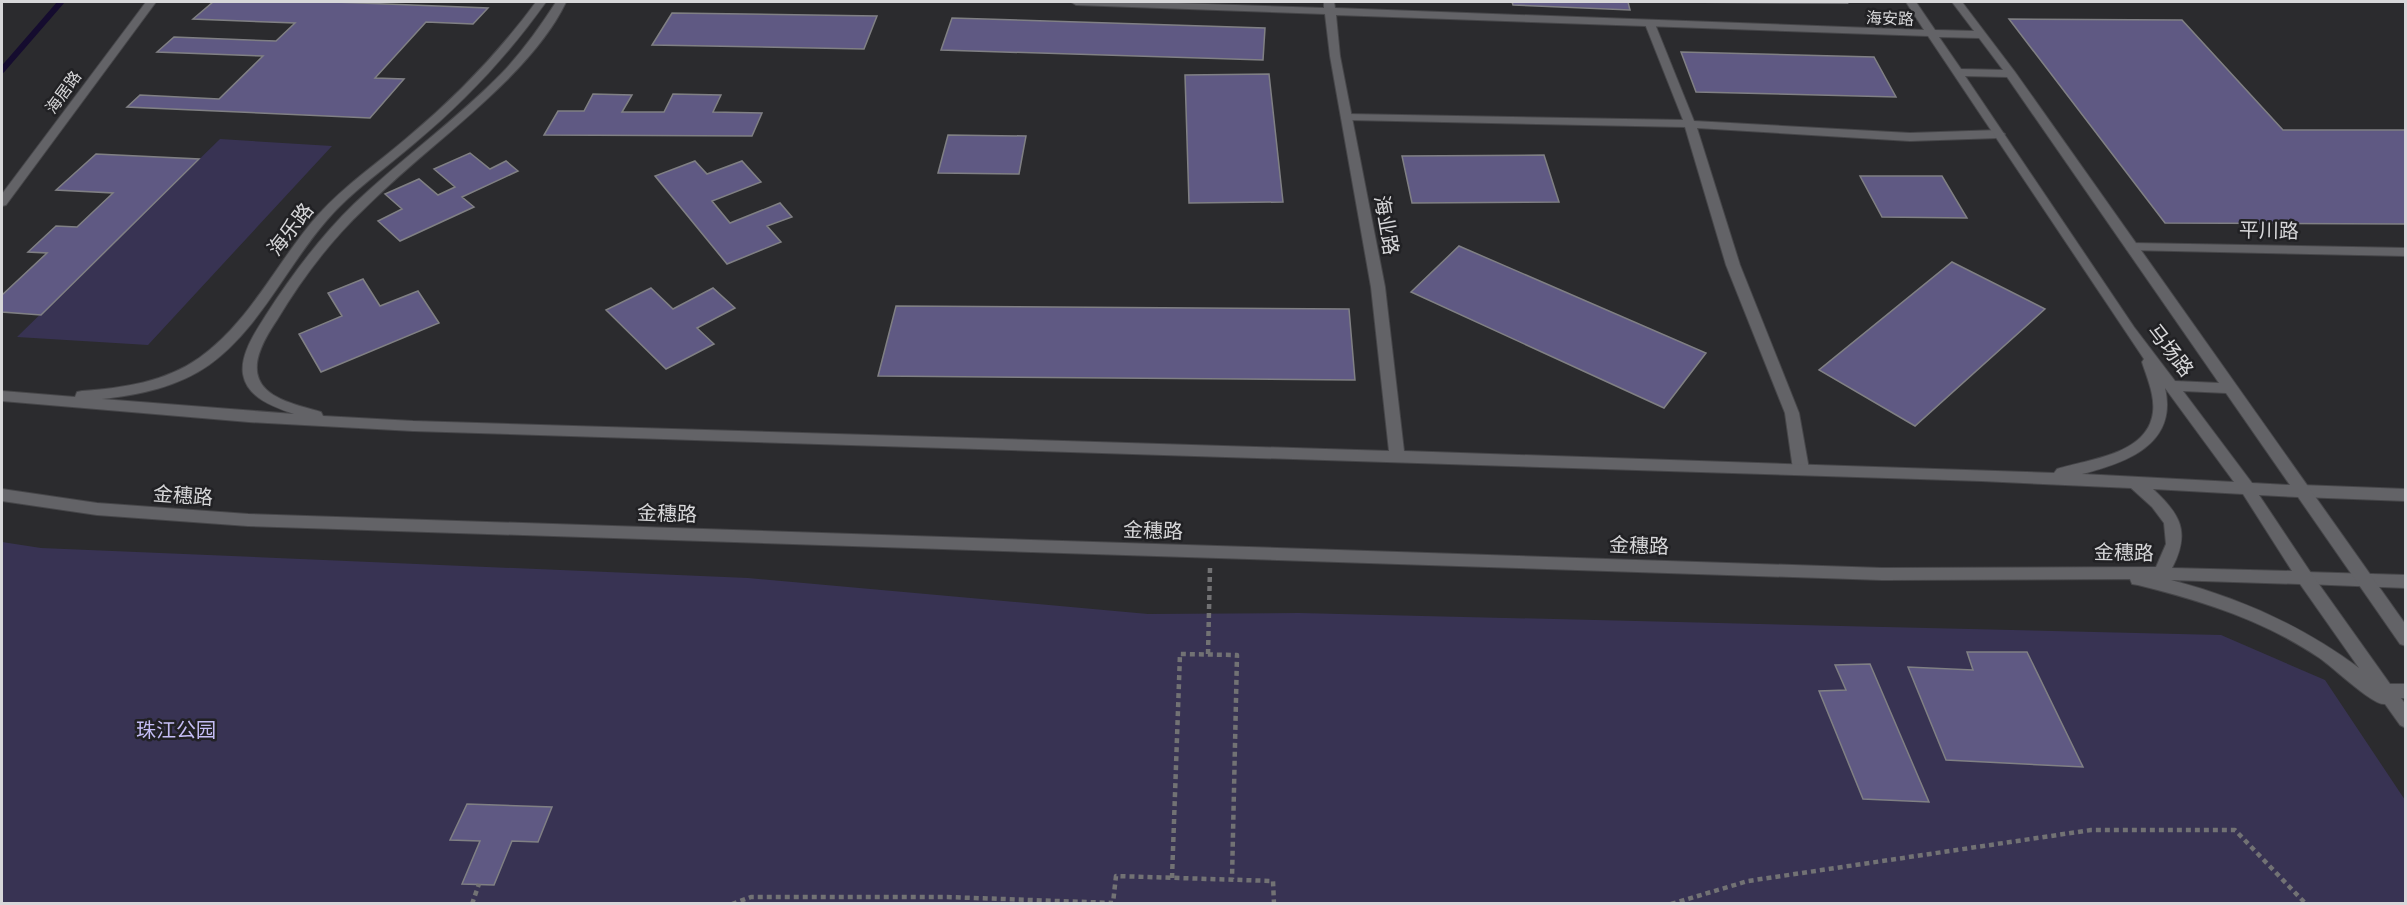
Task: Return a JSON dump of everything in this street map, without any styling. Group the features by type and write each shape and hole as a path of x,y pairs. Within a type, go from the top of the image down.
{"main road":[{"name":"海居路","path":"2,202 151,2"},
{"name":"海乐路","path":"31,400 97,395 159,385 182,375 206,360 254,311 322,218 474,85 503,53 541,2"},
{"name":"海乐路","path":"333,422 267,396 255,386 250,374 253,355 263,332 301,275 340,228 381,187 461,118 505,76 543,30 561,2"},
{"name":"海安路","path":"1076,2 1329,6 1650,24 1983,36"},
{"name":"马场路","path":"1911,2 2145,351 2247,488 2305,578 2406,720"},
{"name":"马场路","path":"1957,2 2011,74 2406,639"},
{"name":"海业路","path":"1329,6 1377,286 1397,456"},
{"path":"1650,24 1690,124 1733,265 1792,413 1801,470"},
{"path":"1959,72 2011,74"},
{"path":"1348,117 1501,122 1690,124 1910,137 1999,134"},
{"name":"平川路","path":"2132,247 2406,252"},
{"path":"2037,478 2124,457 2147,437 2154,426 2160,402 2145,351"},
{"path":"2172,386 2230,388"},
{"path":"2,394 31,400"},
{"path":"2,400 31,400 333,422 2037,478 2406,495"},
{"path":"2134,482 2161,506 2177,534 2176,546 2162,573"},
{"name":"金穗路","path":"2,495 97,509 248,520 1882,574 2103,572 2406,582"},
{"path":"2103,572 2195,592 2271,620 2340,661 2406,720"},
{"path":"2385,691 2406,691"}],"path":[{"path":"1208,654 1210,553"},
{"path":"1172,878 1180,654 1208,654 1237,655 1232,879"},
{"path":"1671,903 1748,881 2091,830 2235,830 2306,903"},
{"path":"732,903 751,897 946,897 1113,903 1116,876 1273,881 1274,903"},
{"path":"472,903 479,884"}],"green space":[{"path":"220,139 332,146 148,345 17,337"},
{"name":"珠江公园","path":"2,542 41,548 748,578 1148,614 1299,613 2221,635 2325,680 2405,800 2405,903 2,903"}],"building":[{"path":"213,2 335,2 488,8 473,24 426,22 375,78 404,79 370,118 127,107 140,95 219,99 263,56 157,52 174,37 276,41 295,23 193,19"},
{"path":"1512,2 1628,2 1630,10 1513,5"},
{"path":"1663,2 1846,2 1847,3"},
{"path":"672,13 877,16 864,49 652,45"},
{"path":"952,18 1265,28 1263,60 941,50"},
{"path":"2009,19 2182,20 2283,130 2406,130 2406,224 2165,223"},
{"path":"1681,52 1874,57 1896,97 1696,92"},
{"path":"1269,74 1283,202 1189,203 1185,75"},
{"path":"593,94 632,95 622,112 664,112 673,94 721,95 713,112 762,113 752,136 544,135 558,111 584,111"},
{"path":"948,135 1026,136 1019,174 938,173"},
{"path":"470,153 490,169 506,161 518,171 462,197 474,207 400,241 378,221 402,209 385,194 419,179 438,195 455,187 434,169"},
{"path":"96,154 199,159 41,315 2,312 2,295 47,253 28,252 56,226 77,227 113,193 56,190"},
{"path":"1544,155 1559,202 1412,203 1402,156"},
{"path":"695,161 707,174 742,161 761,182 712,201 730,223 780,203 792,217 767,226 781,242 727,264 655,176"},
{"path":"1860,176 1942,176 1967,218 1882,217"},
{"path":"1459,246 1706,353 1664,408 1411,292"},
{"path":"1952,262 2045,309 1915,426 1819,370"},
{"path":"363,279 380,306 418,291 439,323 321,372 299,334 342,316 328,293"},
{"path":"651,288 673,309 713,288 735,308 697,328 714,344 666,369 606,310"},
{"path":"896,306 1349,309 1355,380 878,376"},
{"path":"1967,652 2027,652 2083,767 1946,760 1908,667 1973,670"},
{"path":"1870,664 1929,802 1863,799 1819,691 1846,690 1835,665"},
{"path":"467,804 552,807 538,842 512,841 494,885 462,884 480,841 450,840"}],"waterway":[{"path":"2,70 61,2"}]}
